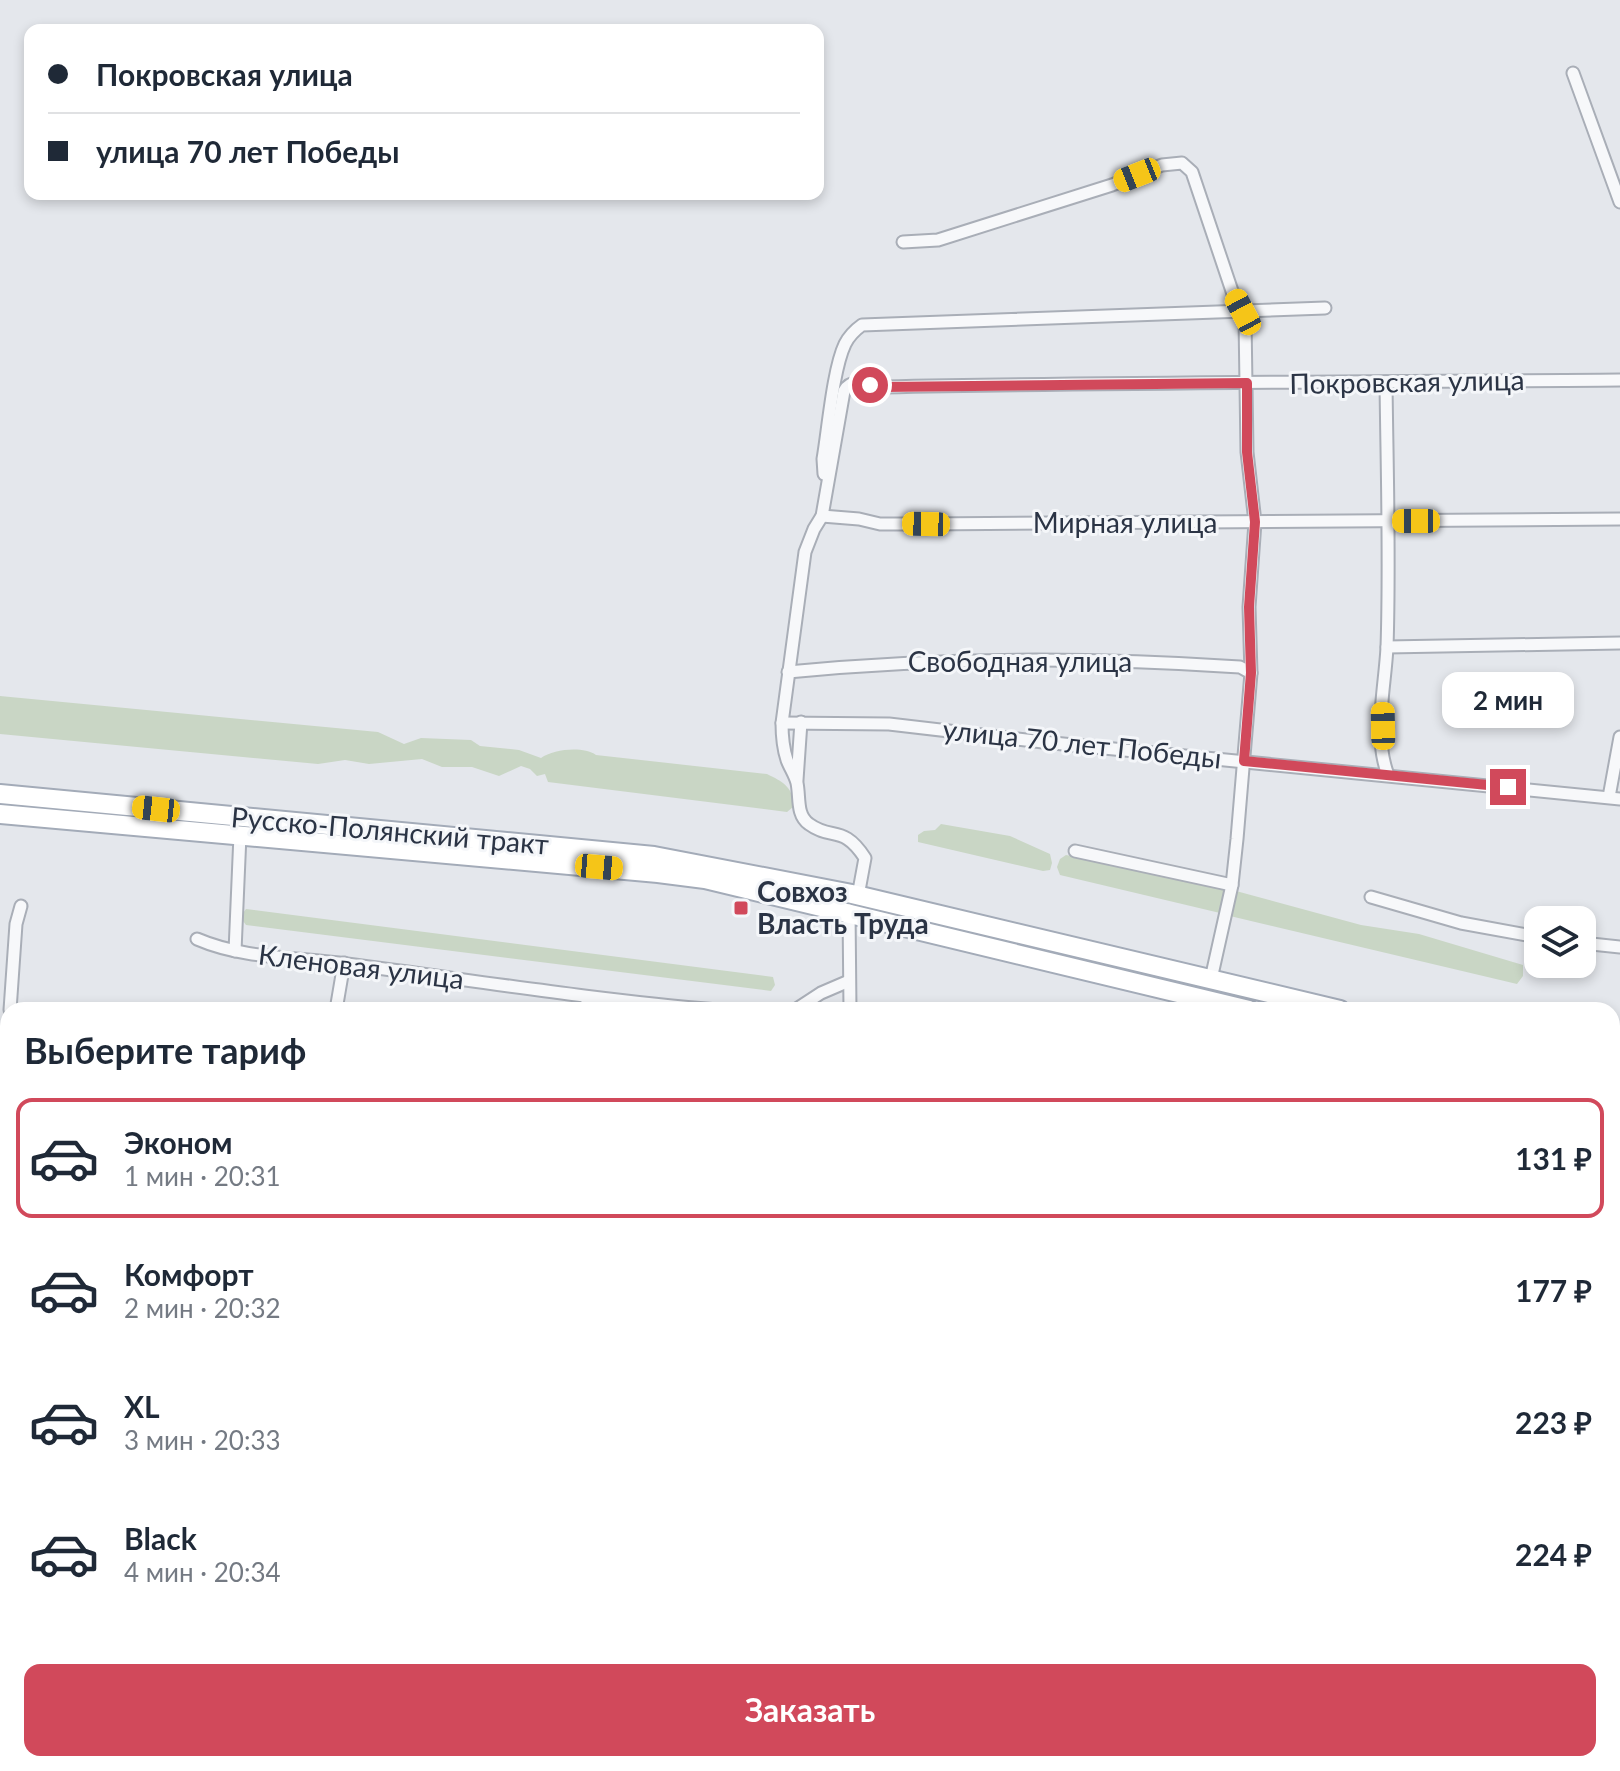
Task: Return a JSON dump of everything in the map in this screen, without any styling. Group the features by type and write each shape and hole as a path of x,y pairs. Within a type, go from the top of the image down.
{"main road":[{"name":"Русско-Полянский тракт","path":"0,794 654,856 1307,1002"},
{"name":"Русско-Полянский тракт","path":"0,814 658,873 853,900 1217,1002"}],"street":[{"path":"1573,73 1620,202"},
{"path":"903,242 938,240 1112,185 1162,165 1182,163 1192,172 1233,294 1243,312 1247,334 1247,452 1255,522 1249,607 1251,673 1244,761 1232,885 1211,979"},
{"path":"797,781 783,745 782,723 805,552 822,516 826,495 823,459 839,364 845,344 862,325 1325,308"},
{"name":"Покровская улица","path":"826,495 844,391 858,381 884,387 1620,380"},
{"path":"1386,382 1387,647 1383,746 1388,775"},
{"name":"Мирная улица","path":"822,516 880,524 1620,519"},
{"path":"1387,647 1620,643"},
{"name":"Свободная улица","path":"788,672 876,664 1041,660 1162,662 1240,667 1251,673"},
{"path":"801,722 797,781 801,816 808,824 850,839 865,858 853,900 850,1002"},
{"name":"улица 70 лет Победы","path":"782,723 889,724 1615,798"},
{"path":"1615,798 1620,737"},
{"path":"235,951 240,835"},
{"path":"1075,851 1232,885"},
{"path":"1371,897 1472,926 1524,935"},
{"path":"11,1002 16,924 21,906"},
{"name":"Кленовая улица","path":"197,939 235,951 344,963 575,1002"},
{"path":"1596,944 1620,947"},
{"path":"337,1002 344,963"},
{"path":"807,1002 849,981"}],"green space":[{"path":"0,696 378,732 404,744 421,738 471,740 480,746 519,750 541,758 553,752 576,750 596,755 767,774 789,790 793,807 787,812 548,782 545,774 537,776 521,766 499,776 472,767 442,767 422,759 369,764 345,760 318,764 0,734"},
{"path":"941,824 1010,836 1050,854 1050,870 1043,871 918,842 918,835 935,830"},
{"path":"1066,855 1167,874 1226,889 1220,913 1060,875 1057,867"},
{"path":"1236,891 1361,925 1419,934 1523,965 1523,976 1517,984 1230,916"},
{"path":"246,909 773,977 775,985 771,991 246,925 240,917"}],"place":[{"name":"Совхоз Власть Труда","path":"741,908"}],"route":[{"path":"870,385 1247,383 1249,487 1255,522 1249,607 1251,673 1244,761 1508,787"}]}
